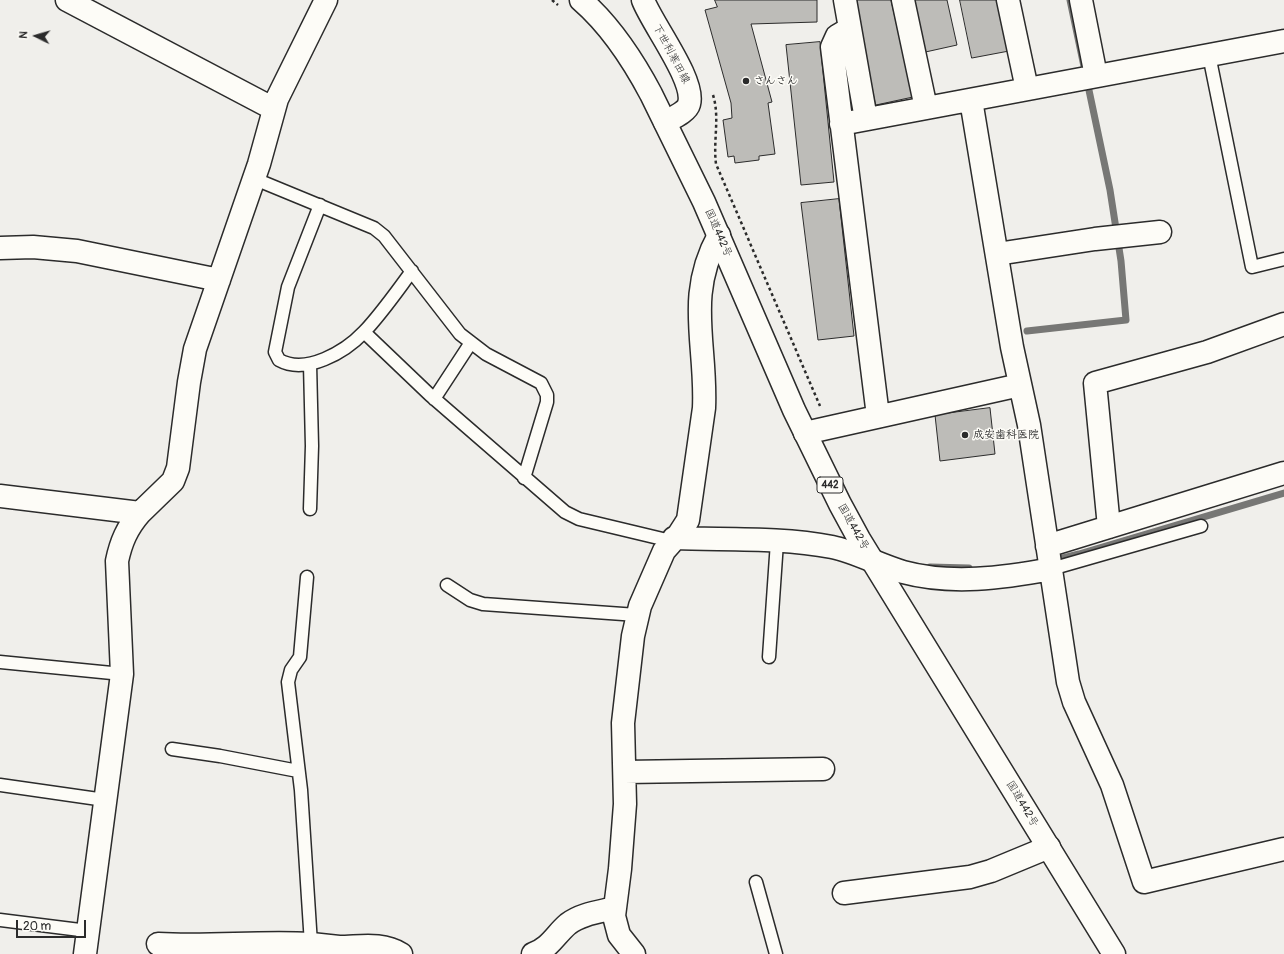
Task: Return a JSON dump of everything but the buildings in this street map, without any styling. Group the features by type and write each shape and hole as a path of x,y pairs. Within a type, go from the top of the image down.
{"main road":[{"path":"67,0 274,109"},
{"path":"85,954 122,674 118,561 121,544 126,532 140,513 173,481 177,475 191,364 255,178 274,109 283,86 326,0"},
{"name":"国道442号","path":"581,0 612,32 642,77 719,234 805,433 833,491 873,562 1114,954"},
{"name":"下世利寒田線","path":"643,0 682,72 690,94 687,109 665,122"},
{"path":"845,0 866,119"},
{"path":"903,0 926,108"},
{"path":"1008,0 1027,89"},
{"path":"1081,0 1096,76"},
{"path":"849,29 837,36 832,46 878,416"},
{"path":"841,124 1284,41"},
{"path":"971,100 1020,385 1029,424 1070,693 1112,785 1144,882 1284,848"},
{"path":"997,254 1095,239 1160,232"},
{"path":"634,954 619,934 615,922 615,908 623,843 625,804 623,723 633,636 637,615 664,551 679,534 688,520 698,457 705,390 699,317 699,296 706,261 719,234"},
{"path":"0,248 33,247 77,251 219,280"},
{"path":"1109,527 1095,383 1207,352 1284,324"},
{"path":"805,433 1020,385"},
{"path":"1047,546 1284,473"},
{"path":"0,496 140,513"},
{"path":"673,540 777,542 833,547 873,562 919,575 964,579 989,578 1051,569"},
{"path":"625,772 823,770"},
{"path":"844,893 976,876 1049,847"},
{"path":"533,954 548,946 566,926 577,918 615,908"},
{"path":"158,944 189,946 311,944 340,947 378,946 387,947 401,954"}],"lane":[{"path":"1209,55 1252,267 1284,259"},
{"path":"255,178 374,228 384,236 460,334 470,344 541,383 547,395 547,402 524,478"},
{"path":"320,206 288,287 275,352 284,363 295,366 310,364 339,351 364,332 412,271"},
{"path":"364,332 434,399 556,505 578,519 673,540"},
{"path":"434,399 470,344"},
{"path":"310,364 312,446 310,510"},
{"path":"1051,569 1201,526"},
{"path":"770,657 777,542"},
{"path":"307,577 300,657 291,670 288,682 298,771 311,944"},
{"path":"447,585 470,600 483,604 637,615"},
{"path":"0,662 122,674"},
{"path":"172,749 220,756 298,771"},
{"path":"0,785 106,800"},
{"path":"756,882 776,954"},
{"path":"0,920 88,931"}],"path":[{"path":"715,138 714,148 716,164 821,408"}],"waterway":[{"path":"1027,331 1126,320 1121,261 1110,190 1070,0"},
{"path":"1051,561 1284,493"},
{"path":"930,567 969,568"}],"place":[{"name":"さんさん","path":"746,81"},
{"name":"成安歯科医院","path":"965,435"}]}
